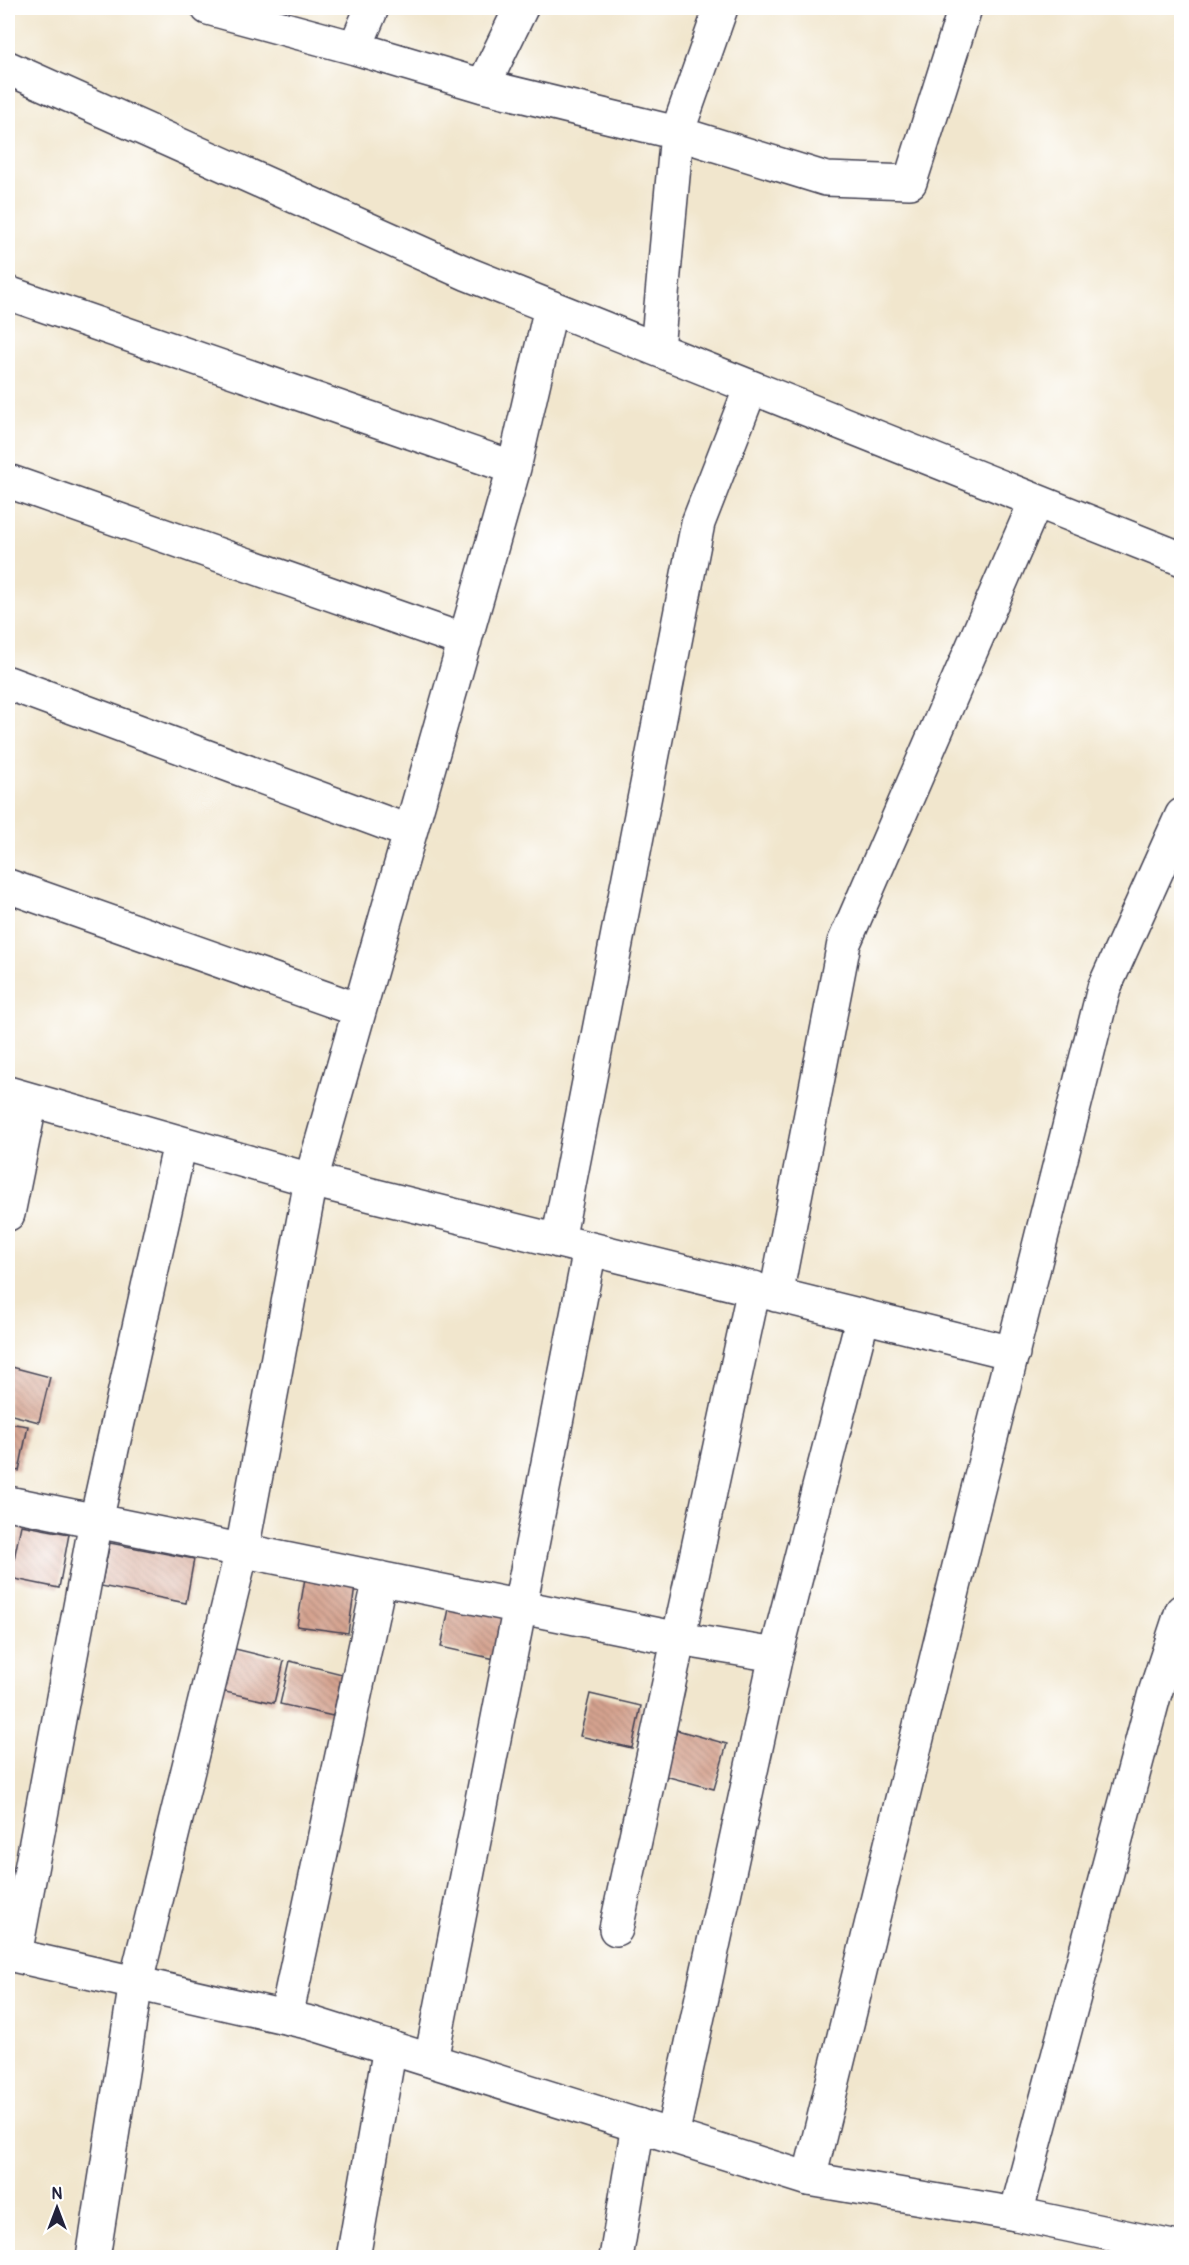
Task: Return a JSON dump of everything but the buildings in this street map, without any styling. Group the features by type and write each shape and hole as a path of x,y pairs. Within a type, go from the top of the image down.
{"street":[{"path":"208,8 244,12 483,86 677,133 826,179 910,182 965,8"},
{"path":"355,48 372,8"},
{"path":"483,86 521,8"},
{"path":"657,349 677,133 721,8"},
{"path":"8,68 468,274 1182,559"},
{"path":"8,293 514,468"},
{"path":"93,2258 135,1982 242,1550 311,1180 514,468 551,307"},
{"path":"558,1241 698,523 751,387"},
{"path":"8,481 465,641"},
{"path":"616,1929 679,1639 765,1292 844,943 1036,501"},
{"path":"8,683 410,832"},
{"path":"809,2179 1104,988 1182,815"},
{"path":"8,886 359,1010"},
{"path":"8,1214 19,1096 311,1180 1012,1353"},
{"path":"180,1143 96,1521 11,1954 286,2017 431,2060 809,2179 1016,2214 1182,2250"},
{"path":"431,2060 590,1249"},
{"path":"672,2136 776,1655 863,1316"},
{"path":"8,1503 679,1639 776,1655"},
{"path":"286,2017 380,1578"},
{"path":"1016,2214 1154,1696 1182,1611"},
{"path":"353,2258 390,2048"},
{"path":"616,2258 638,2125"}]}
